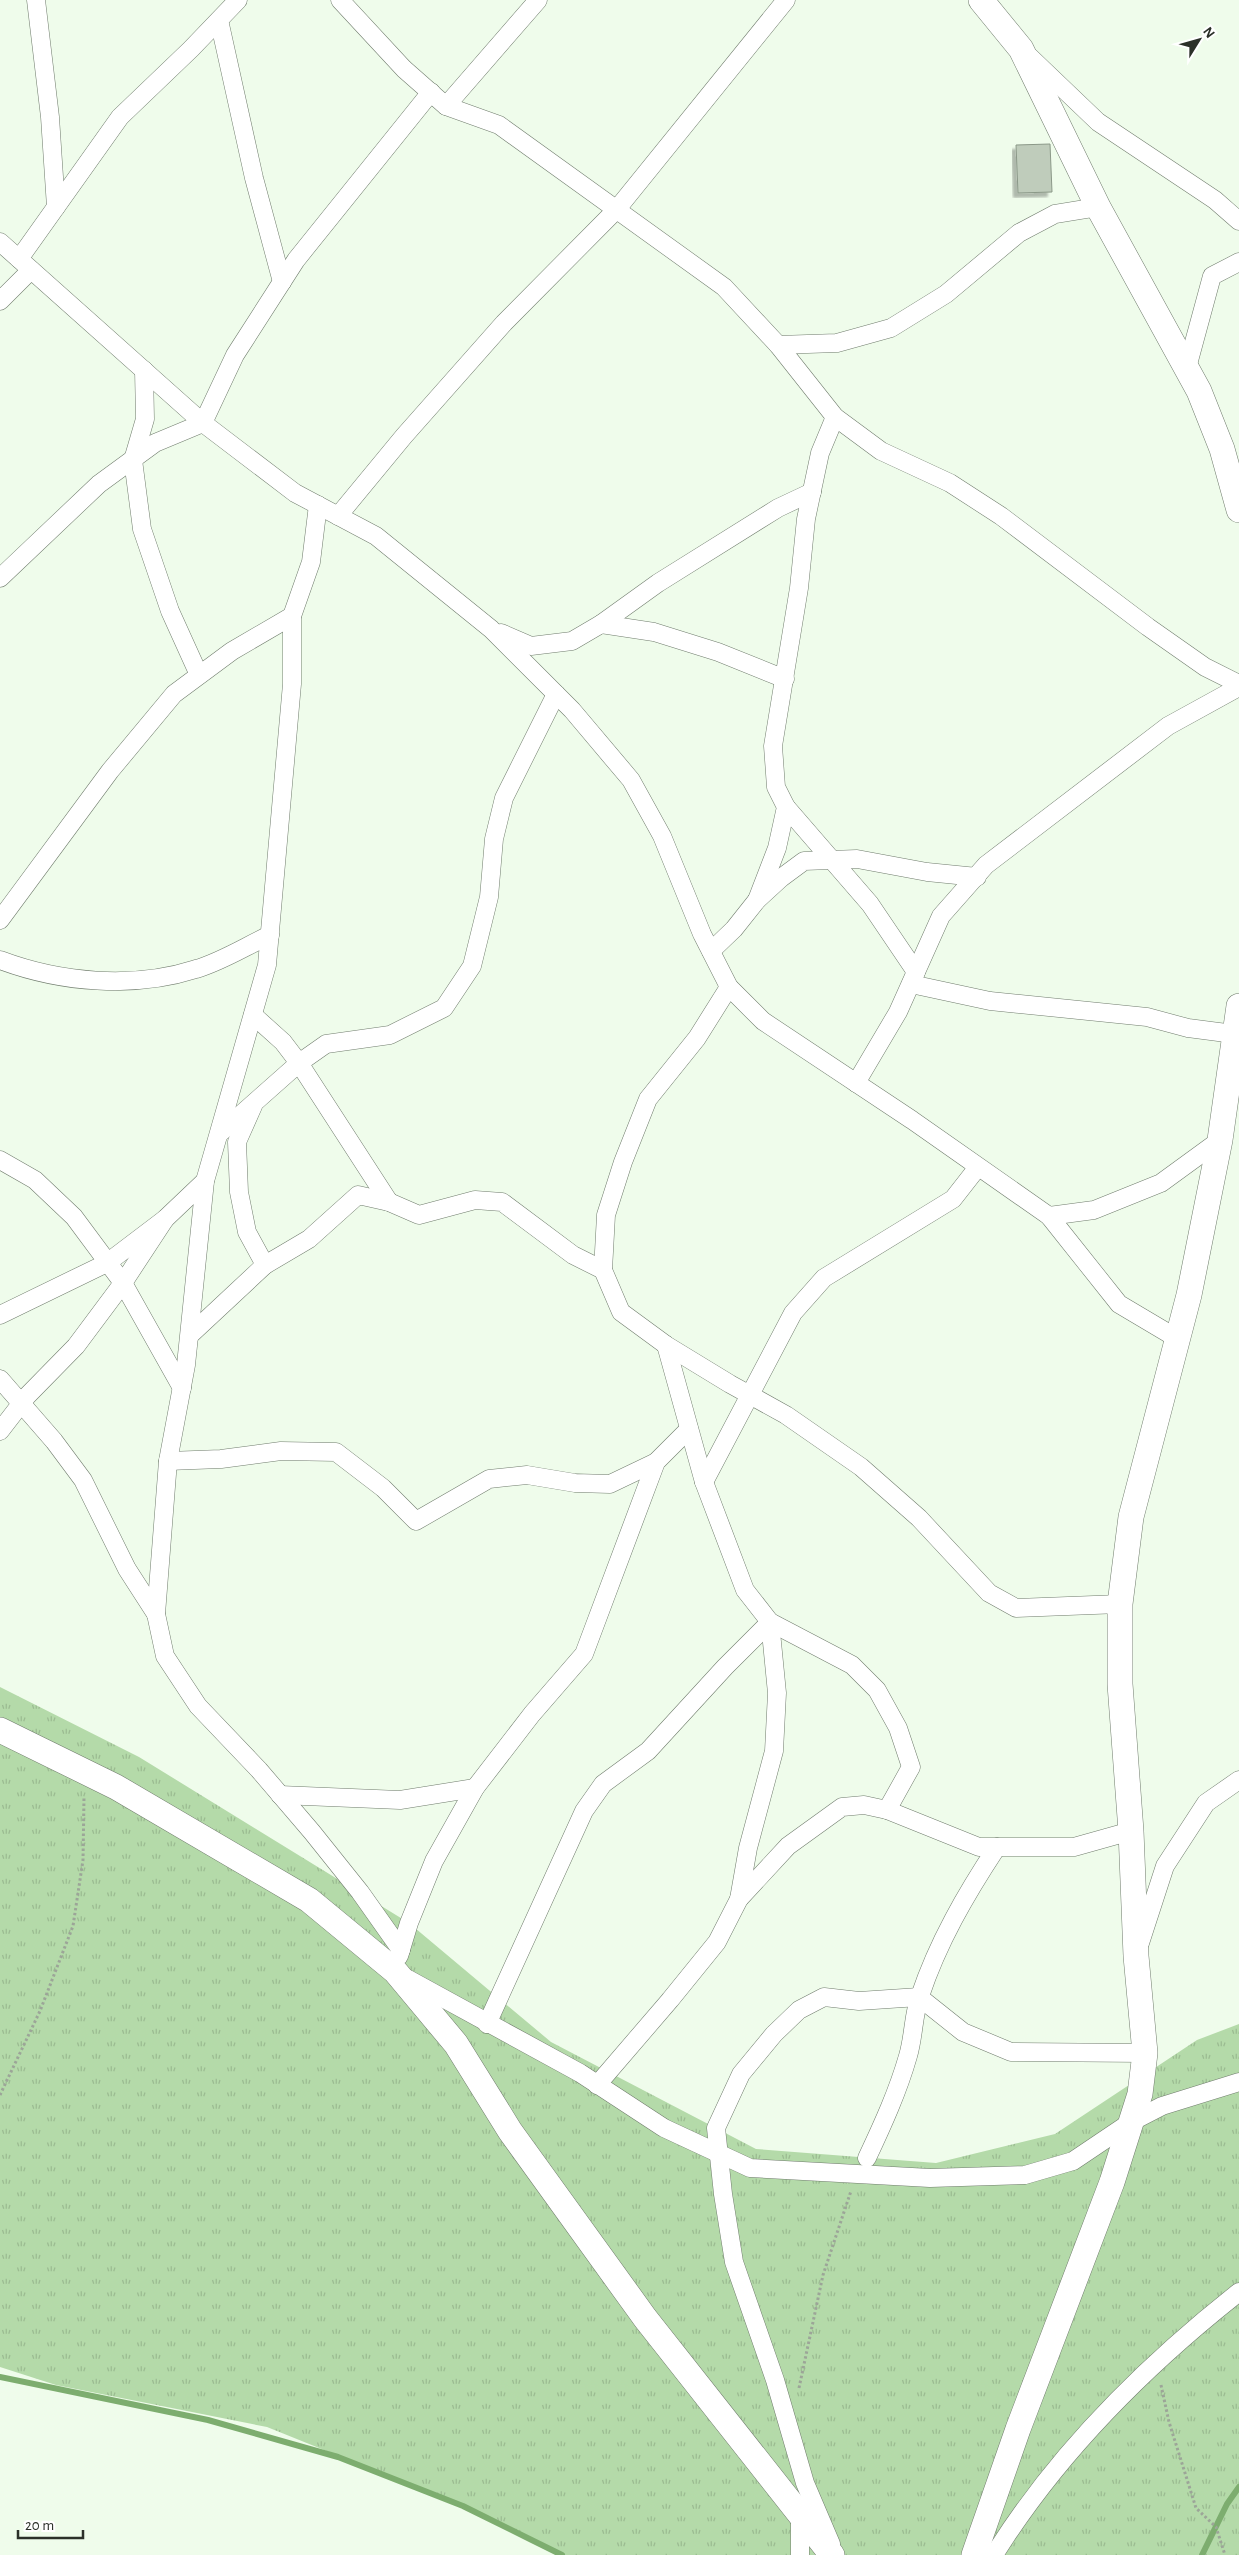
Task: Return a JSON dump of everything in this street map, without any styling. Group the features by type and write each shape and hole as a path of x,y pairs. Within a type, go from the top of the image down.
{"street":[{"path":"36,0 50,117 56,207"},
{"path":"0,301 25,264 56,207 120,117 238,0"},
{"path":"340,0 404,69 446,106 499,125 724,288 778,346 835,417 882,451 950,483 1001,516 1148,627 1205,667 1239,685"},
{"path":"446,106 538,0"},
{"path":"338,516 404,436 498,330 617,209 706,96 786,0"},
{"path":"981,0 1021,49 1098,122 1215,200 1239,221"},
{"path":"218,20 254,178 282,282"},
{"path":"1021,49 1062,130 1098,208 1199,391 1237,492"},
{"path":"0,578 99,484 156,443 203,423 235,355 296,260 431,92"},
{"path":"778,346 837,343 891,328 946,294 1019,233 1055,214 1098,208"},
{"path":"0,242 203,423 295,493 376,536 491,629 556,694 631,780 662,836 711,951 729,987 763,1021 1049,1216 1119,1304 1178,1339"},
{"path":"1187,368 1212,276 1239,262"},
{"path":"144,370 145,419 133,460 142,529 170,611 199,675"},
{"path":"835,417 820,453 806,519 799,588 773,746 776,787 786,807 870,904 913,978 990,1002 1147,1016 1188,1028 1234,1034"},
{"path":"491,629 531,646 572,640 601,624 658,583 778,508 812,492"},
{"path":"318,505 311,562 292,616 292,693 267,965 205,1181 190,1335 168,1461 156,1614 165,1656 198,1706 280,1795 360,1892 398,1961 456,2044 510,2131 645,2318 834,2555"},
{"path":"0,920 110,771 174,694 232,651 292,616"},
{"path":"601,624 654,632 718,652 785,680"},
{"path":"856,1083 898,1012 941,916 986,865 1168,726 1239,685"},
{"path":"219,1133 299,1063 326,1044 390,1035 444,1008 472,966 489,898 494,839 504,798 556,694"},
{"path":"757,900 777,848 786,807"},
{"path":"711,951 734,929 757,900 780,878 804,861 857,859 928,872 977,877"},
{"path":"0,960 26,970 66,978 139,981 197,969 270,935"},
{"path":"729,987 698,1038 648,1099 623,1162 606,1215 604,1270 621,1312 666,1345 786,1415 861,1468 919,1518 989,1593 1009,1605 1016,1608 1025,1608 1120,1604"},
{"path":"974,2555 1018,2429 1112,2182 1140,2094 1145,2053 1136,1956 1131,1831 1120,1684 1120,1604 1130,1518 1189,1296 1220,1140 1239,1006"},
{"path":"253,1015 283,1042 299,1063 389,1202"},
{"path":"256,1099 237,1142 239,1192 247,1232 265,1265"},
{"path":"1049,1216 1094,1210 1161,1183 1220,1140"},
{"path":"0,1160 35,1180 74,1217 123,1284 182,1388"},
{"path":"704,1482 793,1313 824,1278 953,1199 978,1167"},
{"path":"0,1315 107,1264 165,1219 205,1181"},
{"path":"190,1335 265,1265 309,1239 358,1195 389,1202 419,1216 475,1200 502,1202 573,1255 604,1270"},
{"path":"0,1431 21,1404 76,1346 123,1284 165,1219"},
{"path":"666,1345 704,1482 745,1590 770,1622 852,1666 877,1690 898,1728 911,1768 887,1810"},
{"path":"0,1379 54,1441 84,1480 127,1569 156,1614"},
{"path":"168,1461 221,1459 281,1451 336,1452 383,1488 416,1521 489,1479 527,1475 576,1482 610,1484 656,1462 689,1429"},
{"path":"398,1961 409,1923 434,1861 475,1788 532,1714 584,1654 656,1462"},
{"path":"739,1900 748,1848 774,1751 777,1694 770,1622"},
{"path":"487,2024 520,1948 589,1804 603,1784 648,1751 725,1667 770,1622"},
{"path":"0,1730 116,1787 309,1900 487,2024 597,2085 664,2128 750,2168 930,2178 1025,2176 1073,2161 1131,2122 1162,2106 1239,2082"},
{"path":"1136,1956 1165,1866 1206,1803 1239,1780"},
{"path":"280,1795 400,1800 475,1788"},
{"path":"597,2085 717,1942 739,1900 788,1846 842,1807 864,1805 887,1810 979,1847 1074,1847 1131,1831"},
{"path":"867,2158 892,2103 909,2054 919,1997 959,1906 997,1847"},
{"path":"834,2555 805,2483 775,2380 734,2262 716,2128 741,2074 774,2034 799,2010 824,1997 858,2001 919,1997 963,2032 1012,2052 1145,2053"},
{"path":"994,2555 1018,2516 1063,2457 1126,2391 1191,2330 1239,2292"},
{"path":"800,2514 800,2555"}],"path":[{"path":"0,2095 40,2011 73,1926 83,1860 85,1771"},
{"path":"798,2394 823,2275 846,2204 858,2174"},
{"path":"1156,2363 1169,2422 1184,2475 1196,2508 1216,2527 1225,2555"}],"green space":[{"path":"0,1687 139,1757 409,1923 551,2042 756,2149 936,2163 1055,2134 1197,2040 1239,2024 1239,2555 556,2555 463,2506 267,2427 56,2385 0,2367"}],"building":[{"path":"1050,144 1052,192 1018,193 1016,145"}],"waterway":[{"path":"0,2377 208,2420 338,2457 463,2506 562,2555"},
{"path":"1202,2555 1227,2504 1239,2487"}]}
